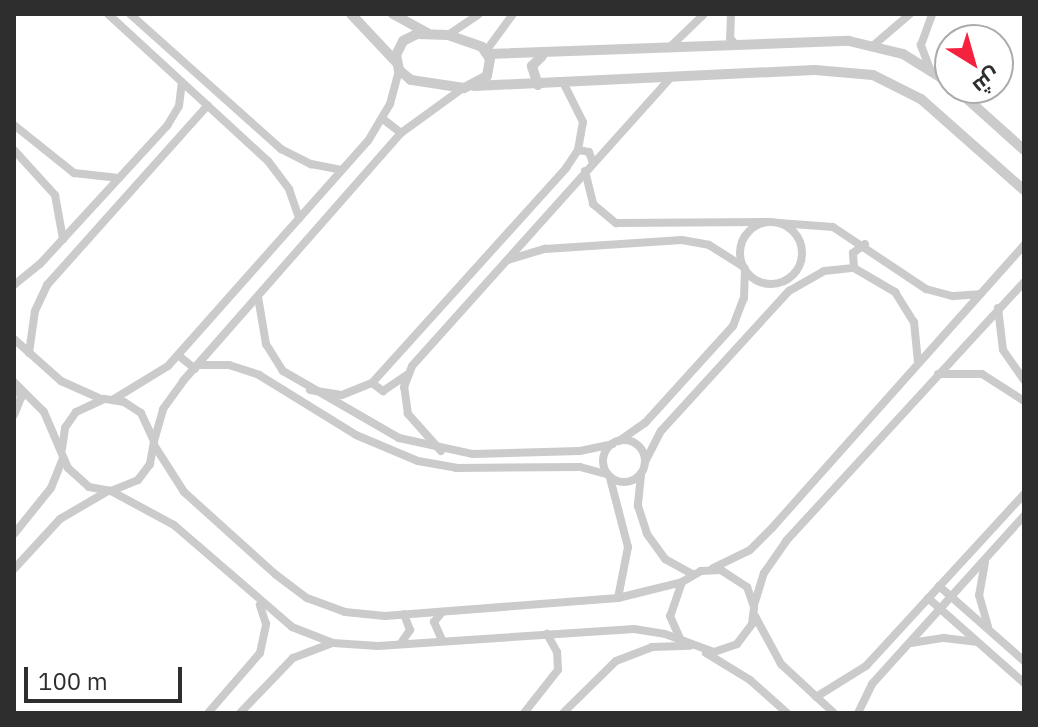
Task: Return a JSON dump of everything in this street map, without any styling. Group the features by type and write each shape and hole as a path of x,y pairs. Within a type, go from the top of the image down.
{"street":[{"path":"108,14 268,161 289,189 299,218"},
{"path":"130,14 281,149 311,164 341,170"},
{"path":"354,16 368,14"},
{"path":"393,14 429,33 448,35 487,53 542,56 736,45 875,44 934,72"},
{"path":"448,35 479,14"},
{"path":"14,569 60,519 110,491 130,485 145,472 163,409 401,133 487,76 487,53 513,14"},
{"path":"669,49 704,14"},
{"path":"731,14 730,38 736,45"},
{"path":"875,44 910,14"},
{"path":"918,14 930,16 921,45 930,69"},
{"path":"354,16 398,66 419,83 469,87 538,85 815,70 873,75 921,99 1024,190"},
{"path":"14,339 74,389 104,399 114,399 143,386 178,355 383,119 403,41 429,33"},
{"path":"538,85 532,66 542,56"},
{"path":"372,383 383,391 408,374 670,78"},
{"path":"14,285 54,249 174,117 182,82"},
{"path":"310,390 342,395 372,383 578,150 583,122 564,84"},
{"path":"973,104 1024,150"},
{"path":"29,353 40,298 67,261 208,105"},
{"path":"383,119 401,133"},
{"path":"14,125 49,156 89,177 120,178"},
{"path":"268,161 281,149"},
{"path":"14,150 36,170 61,210 63,239"},
{"path":"578,150 589,152 593,163"},
{"path":"36,170 46,168 49,156"},
{"path":"585,171 593,204 616,223 768,222 833,227 865,244 926,289 953,296 980,293"},
{"path":"618,598 628,547 604,455 616,442 645,423 733,326 744,298 742,244 756,226 768,222"},
{"path":"779,223 797,235 802,245 789,291"},
{"path":"504,262 545,249 682,240 721,251 761,283 854,268 881,281 906,306 919,339 918,362"},
{"path":"854,268 853,253 865,244"},
{"path":"114,399 141,413 154,443 184,492 291,587 345,612 404,614 618,598 682,582 692,574 750,550 1024,245"},
{"path":"54,249 67,261"},
{"path":"692,574 665,559 647,534 638,506 644,466 661,431 789,291 810,276"},
{"path":"701,651 737,644 754,609 764,573 786,541 1024,282"},
{"path":"258,297 266,344 283,371 310,390 399,438 441,451 568,452 616,442 634,443 644,466"},
{"path":"998,308 1003,350 1024,380"},
{"path":"178,355 197,367 245,369 272,382 356,435 418,461 456,468 580,467 628,482 644,466"},
{"path":"1003,383 1015,370"},
{"path":"272,382 274,373 283,371"},
{"path":"937,374 970,372 1003,383 1024,401"},
{"path":"408,374 408,414 441,451"},
{"path":"14,382 21,398 14,415"},
{"path":"14,382 44,412 63,454 81,482 110,491 174,525 292,627 333,643 400,644 634,629 680,638"},
{"path":"14,534 51,488 63,454 65,428 76,412 104,399"},
{"path":"816,697 854,676 1024,494"},
{"path":"858,713 872,684 1024,516"},
{"path":"772,528 786,541"},
{"path":"986,559 979,595 990,630"},
{"path":"710,569 739,579 775,656 834,713"},
{"path":"682,582 670,616 680,638 750,680 787,713"},
{"path":"939,586 1024,661"},
{"path":"208,713 260,653 266,624 255,597"},
{"path":"928,598 1024,683"},
{"path":"443,612 434,622 443,640"},
{"path":"400,644 410,630 404,614"},
{"path":"524,713 558,670 557,652 547,634"},
{"path":"910,643 944,638 978,643"},
{"path":"240,713 293,658 333,643"},
{"path":"563,713 616,661 652,647 690,646"}]}
